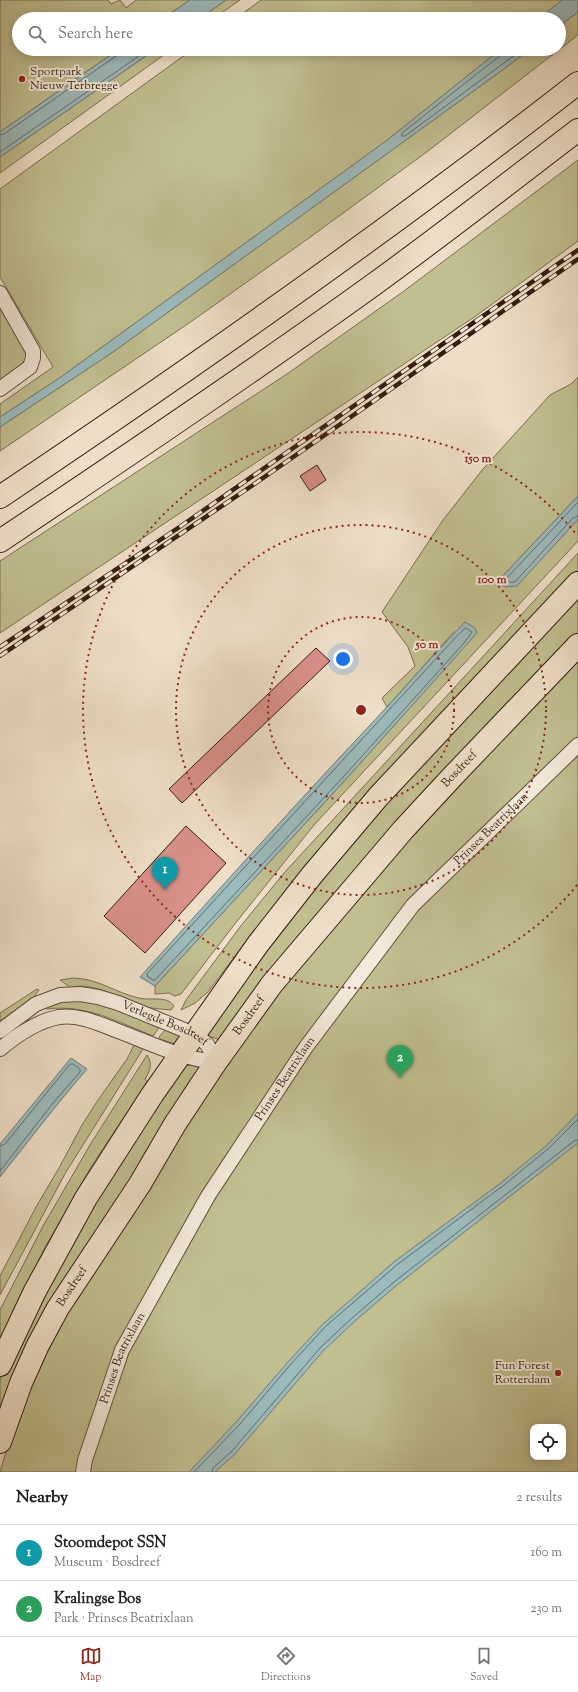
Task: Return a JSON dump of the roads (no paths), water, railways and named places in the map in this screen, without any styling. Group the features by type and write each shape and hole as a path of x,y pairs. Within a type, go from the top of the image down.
{"highway":[{"path":"0,497 175,379 335,266 578,83"},
{"path":"0,541 165,431 299,338 437,237 578,130"},
{"path":"0,1365 35,1291 86,1198 180,1054 258,944 378,797 578,584"},
{"name":"Bosdreef","path":"0,1442 21,1384 38,1345 58,1308 140,1184 175,1124 216,1062 272,984 403,830 578,645"}],"street":[{"path":"0,293 33,351 33,358 30,368 0,389"},
{"name":"Prinses Beatrixlaan","path":"83,1472 85,1460 122,1350 208,1196 306,1047 413,906 578,744"},
{"name":"Verlegde Bosdreef","path":"0,1031 36,1004 53,996 69,994 98,997 118,1003 194,1034 207,1044 216,1062"},
{"name":"Verlegde Bosdreef","path":"0,1048 20,1034 40,1023 59,1017 70,1016 96,1023 201,1061 216,1062"}],"water":[{"path":"190,0 226,0 209,12 172,12"},
{"path":"562,0 578,0 578,12 566,21 566,12 547,12"},
{"path":"109,56 146,56 0,157 0,132"},
{"path":"492,56 521,56 113,352 0,427 0,417 61,377 386,141"},
{"path":"578,496 578,519 517,586 503,586 500,579"},
{"path":"465,622 475,628 477,633 348,777 155,986 140,977 292,809"},
{"path":"71,1058 87,1069 0,1177 0,1144"},
{"path":"578,1113 578,1143 397,1285 355,1321 323,1351 235,1454 215,1472 189,1472 238,1420 323,1324 395,1261 502,1182 547,1145"}],"railway":[{"path":"0,647 181,526 578,250"},
{"path":"0,656 253,485 578,259"}],"place":[{"name":"Sportpark Nieuw Terbregge","path":"22,79"},
{"name":"Stoomdepot SSN","path":"165,890"},
{"name":"Kralingse Bos","path":"400,1078"},
{"name":"Fun Forest Rotterdam","path":"558,1373"}]}
